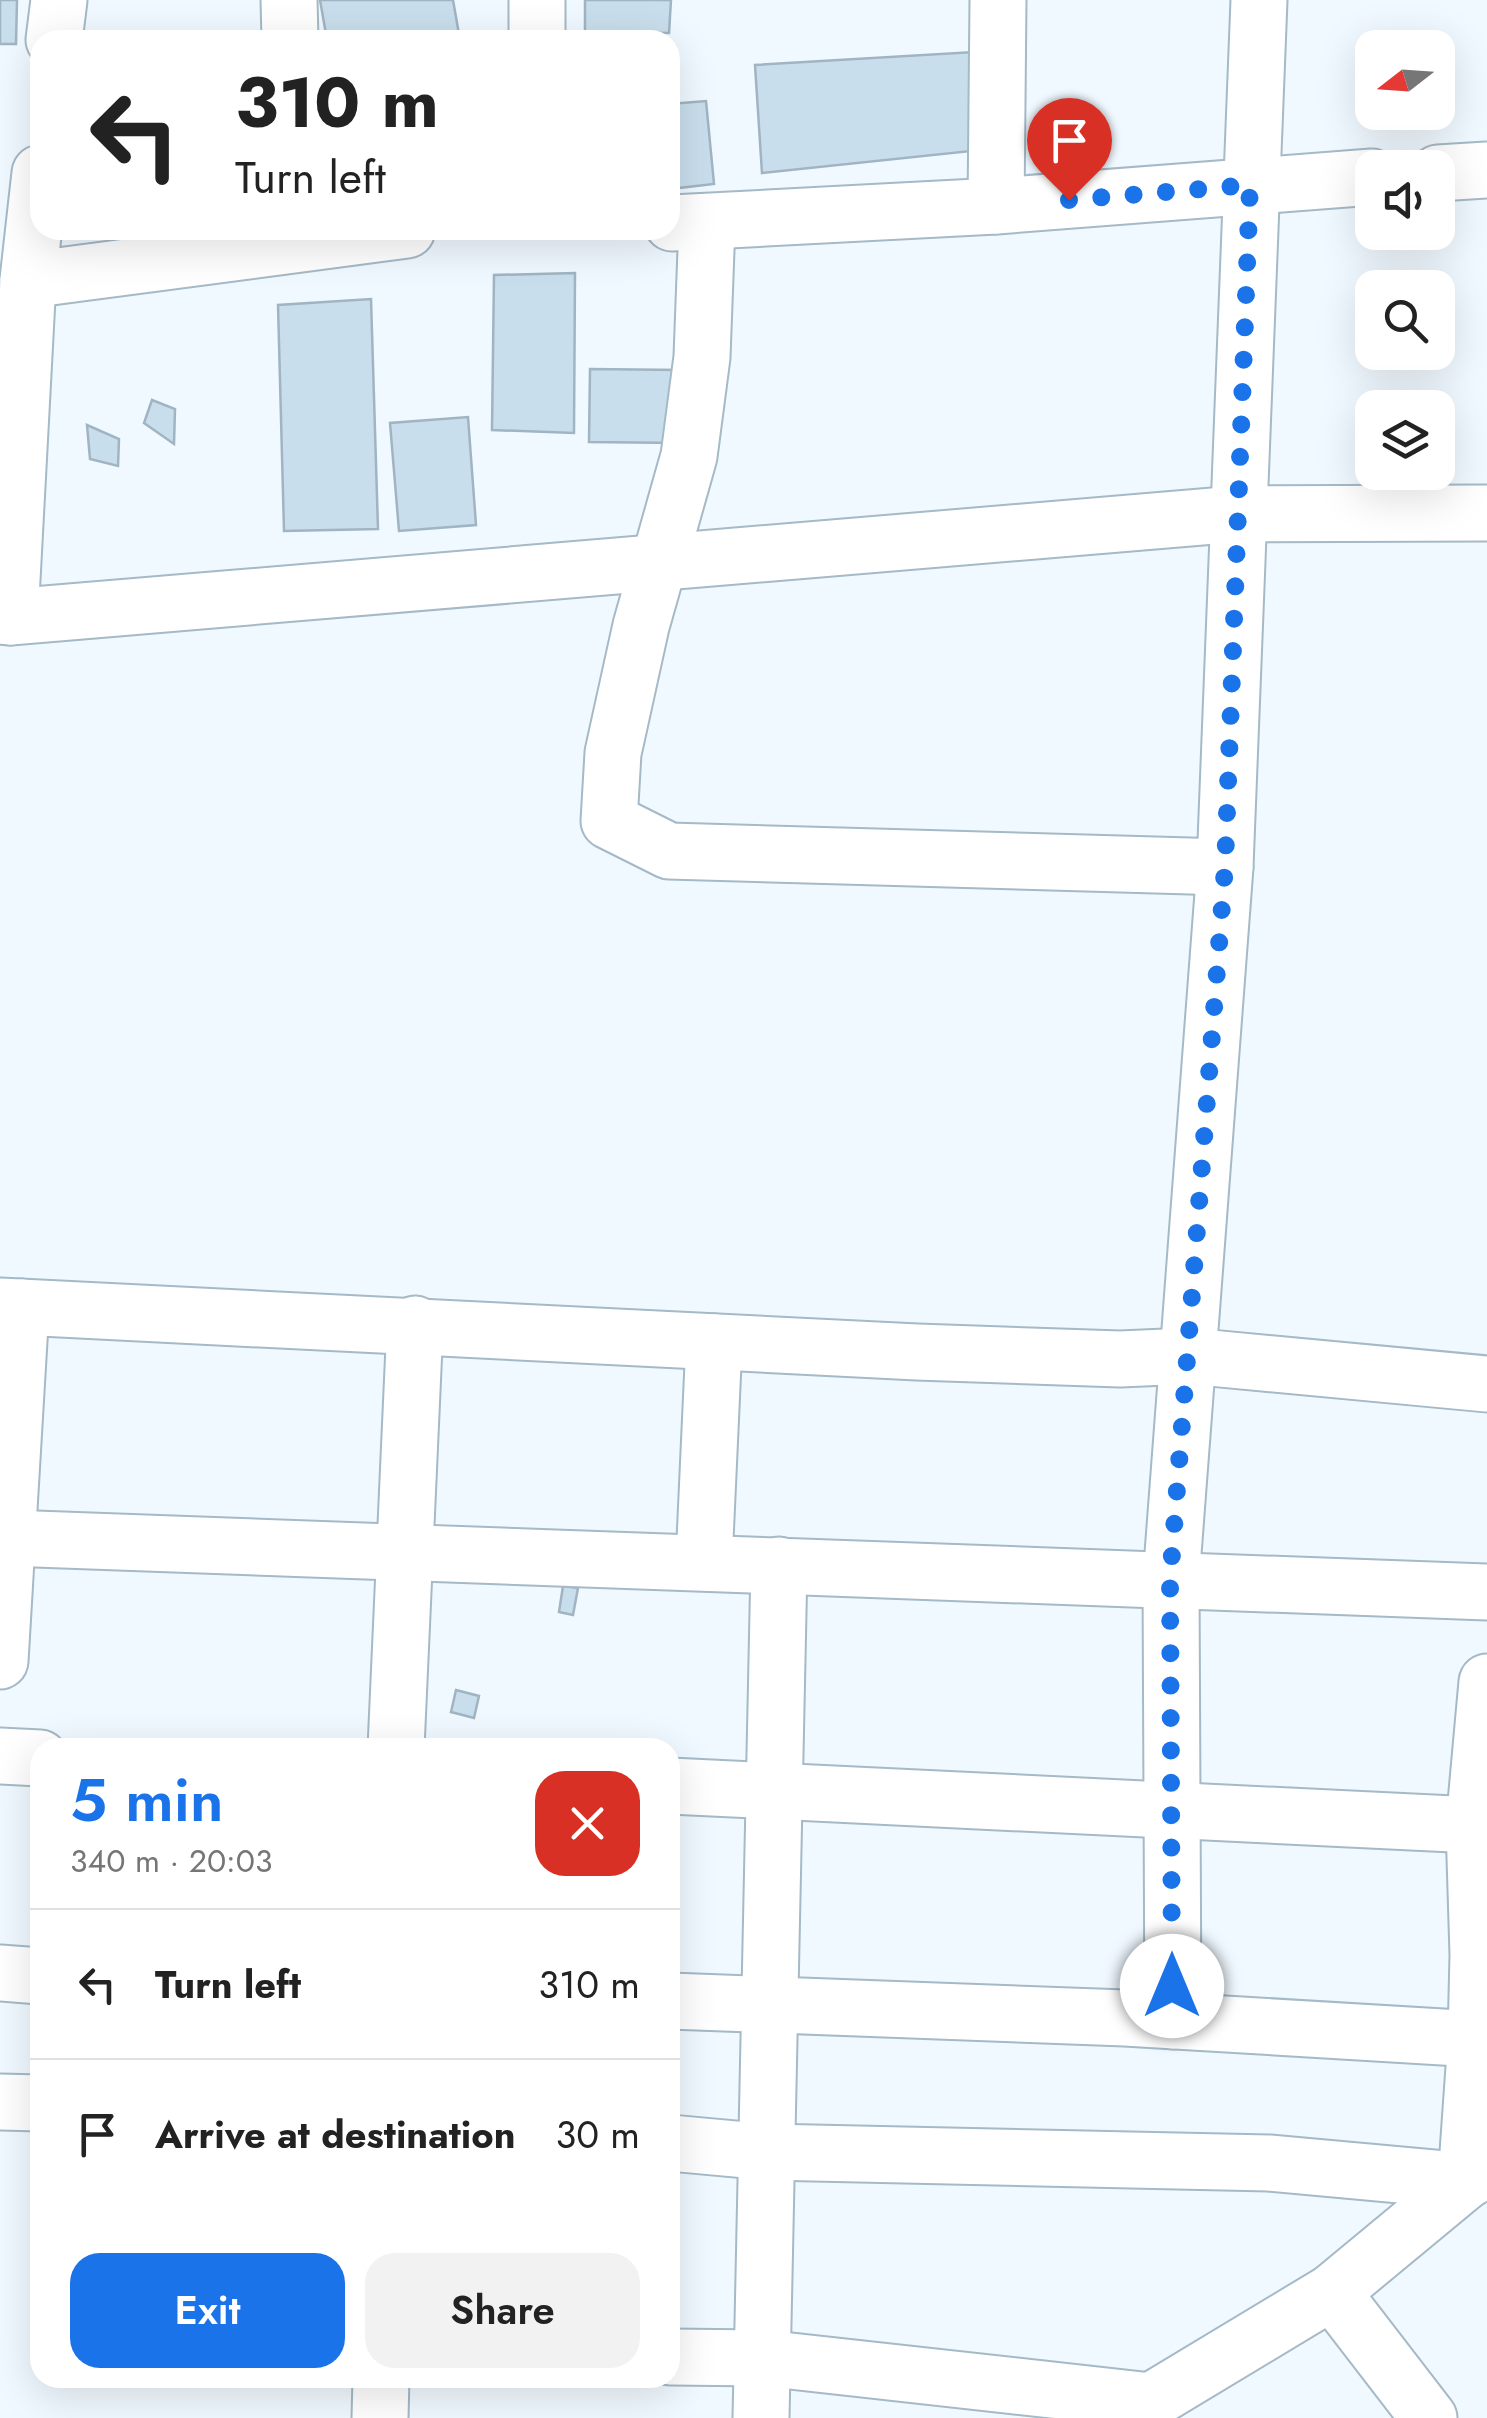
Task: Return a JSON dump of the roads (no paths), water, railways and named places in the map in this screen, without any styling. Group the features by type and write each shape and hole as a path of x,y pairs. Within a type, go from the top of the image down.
{"street":[{"path":"55,30 59,0"},
{"path":"289,0 290,30"},
{"path":"537,0 537,30"},
{"path":"996,206 998,0"},
{"path":"1173,2021 1170,1580 1225,867 1259,0"},
{"path":"1455,172 1487,170"},
{"path":"1225,867 670,851 609,821 613,753 642,626 689,456 697,401 689,223 996,206 1355,178"},
{"path":"32,240 5,617 1237,514 1487,513"},
{"path":"28,280 283,240"},
{"path":"0,1661 8,1538 10,1306 714,1342 1120,1359 1189,1356 1487,1384"},
{"path":"397,1738 415,1324"},
{"path":"704,1562 714,1342"},
{"path":"8,1538 1487,1592"},
{"path":"760,2418 779,1565"},
{"path":"1476,2176 1478,1955 1474,1825 1485,1719"},
{"path":"0,1756 30,1758"},
{"path":"680,1786 1474,1825"},
{"path":"0,1973 30,1975"},
{"path":"680,2002 1173,2021 1476,2038"},
{"path":"0,2102 30,2103"},
{"path":"680,2144 768,2152 1269,2163 1476,2176"},
{"path":"680,2357 764,2358 1140,2409 1332,2292 1476,2176"},
{"path":"1332,2292 1428,2418"},
{"path":"380,2418 381,2388"}]}
